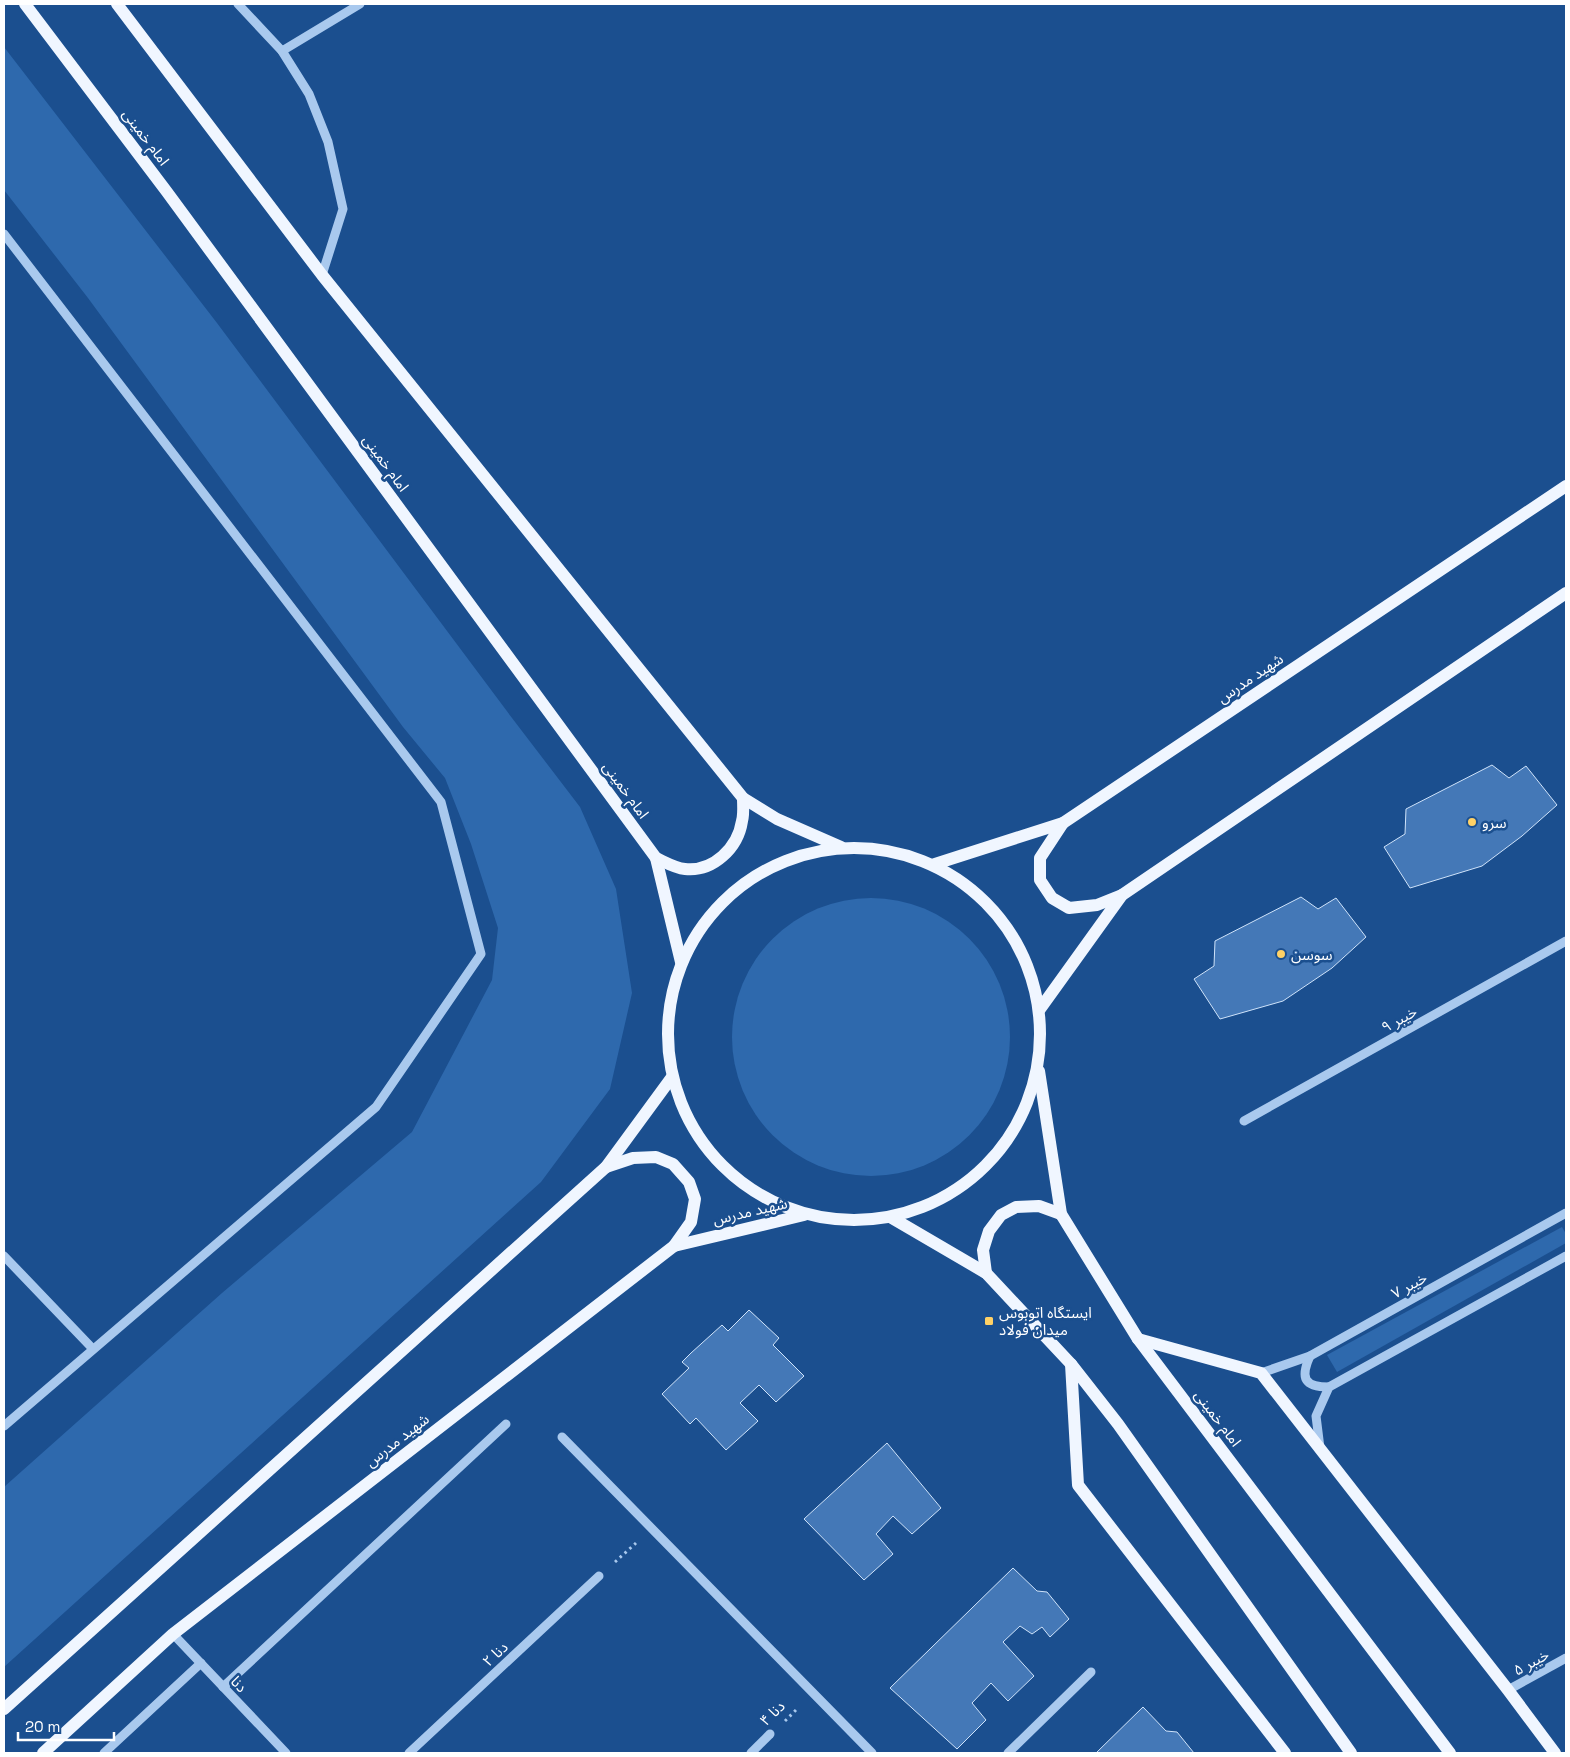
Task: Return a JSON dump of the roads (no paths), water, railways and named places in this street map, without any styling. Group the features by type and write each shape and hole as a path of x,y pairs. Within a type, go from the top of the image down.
{"main road":[{"name":"امام خمینی","path":"25,4 185,216 656,858 682,962"},
{"path":"117,4 322,275 743,798 777,819 841,847"},
{"name":"شهید مدرس","path":"935,864 1063,823 1566,486"},
{"path":"1063,823 1040,858 1040,880 1052,898 1069,908 1097,905 1122,895 1566,593"},
{"path":"656,858 684,869 700,869 721,859 736,840 742,821 743,798"},
{"path":"841,847 890,850 935,864 986,900 1022,950 1040,1009 1039,1067 1026,1110 1003,1148 972,1180 934,1203 892,1218 848,1222 804,1215 758,1195 719,1164 690,1124 672,1077 668,1019 682,962 708,918 746,882 791,858 841,847"},
{"path":"1040,1009 1122,895"},
{"name":"امام خمینی","path":"1039,1067 1061,1214 1138,1339 1450,1753"},
{"path":"4,1709 606,1167 672,1077"},
{"path":"606,1167 633,1158 656,1157 673,1164 688,1182 695,1199 691,1222 674,1246"},
{"path":"986,1274 983,1250 988,1231 1001,1215 1016,1207 1039,1206 1061,1214"},
{"name":"شهید مدرس","path":"43,1753 173,1634 674,1246 804,1215"},
{"path":"892,1218 986,1274 1071,1364 1118,1424 1351,1753"},
{"path":"1138,1339 1261,1373 1508,1690 1554,1753"},
{"path":"1071,1364 1078,1485 1284,1753"}],"street":[{"path":"238,4 282,51 309,94 328,142 343,209 322,275"},
{"path":"282,51 360,4"},
{"path":"4,234 441,802 481,954 376,1107 4,1426"},
{"name":"خیبر ۹","path":"1244,1121 1566,941"},
{"name":"خیبر ۷","path":"1261,1373 1310,1356 1566,1213"},
{"path":"4,1256 93,1349"},
{"path":"1310,1356 1304,1368 1307,1379 1311,1385 1316,1387 1329,1387 1566,1256"},
{"path":"1320,1449 1316,1416 1329,1387"},
{"path":"223,1687 506,1424"},
{"path":"562,1437 872,1753"},
{"name":"دنا ۲","path":"409,1753 599,1576"},
{"name":"دنا","path":"173,1634 286,1753"},
{"name":"خیبر ۵","path":"1508,1690 1566,1658"},
{"path":"104,1753 201,1663"},
{"path":"1008,1753 1091,1672"},
{"name":"دنا ۴","path":"751,1753 770,1734"}],"place":[{"name":"سرو","path":"1472,822"},
{"name":"سوسن","path":"1281,954"},
{"name":"ایستگاه اتوبوس میدان فولاد","path":"989,1321"}]}
